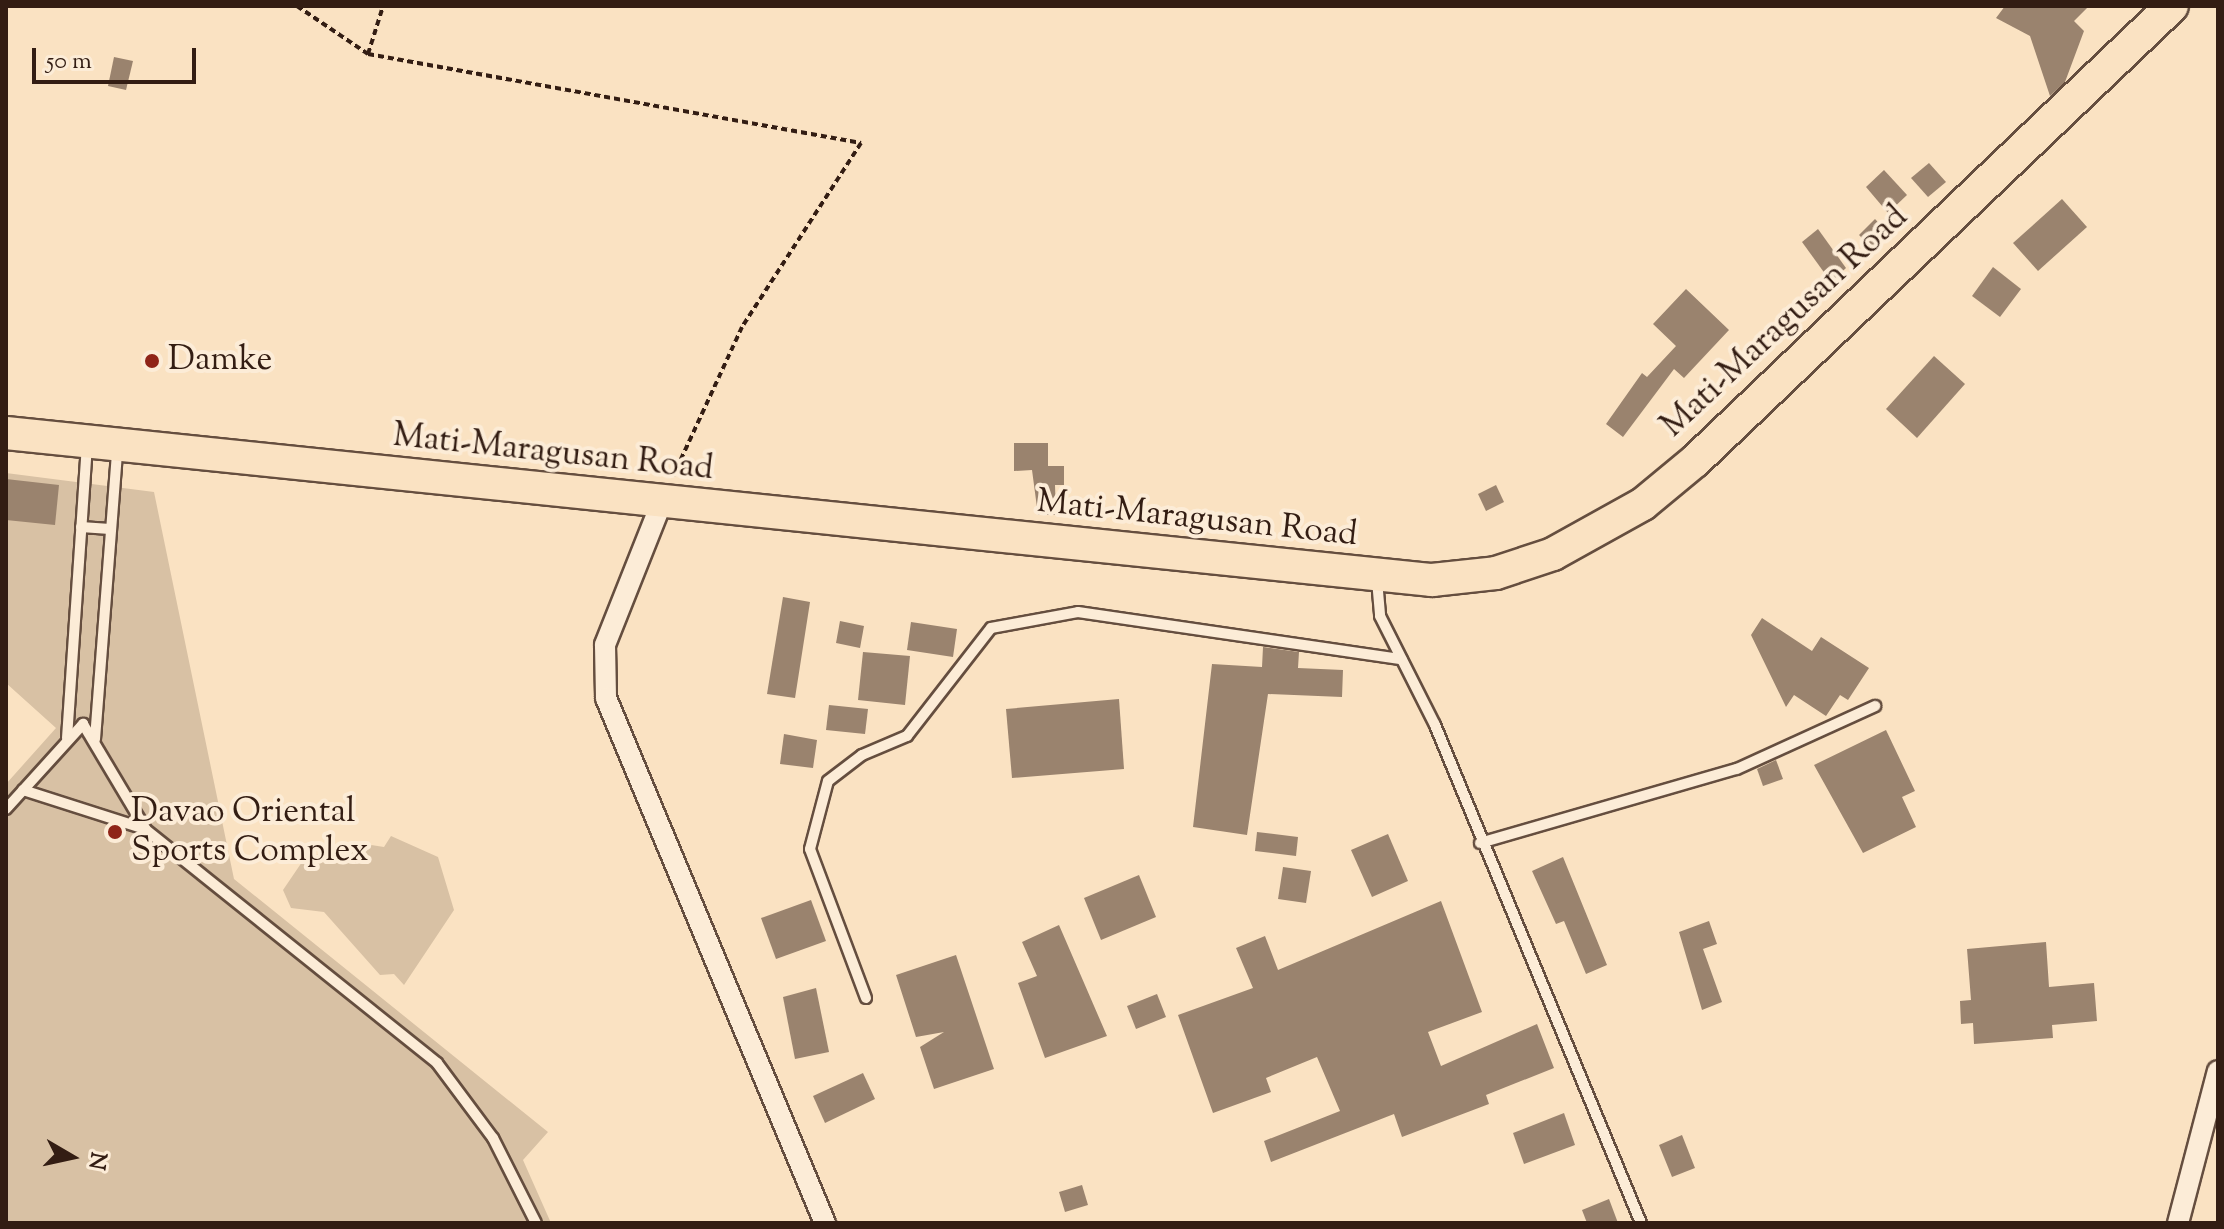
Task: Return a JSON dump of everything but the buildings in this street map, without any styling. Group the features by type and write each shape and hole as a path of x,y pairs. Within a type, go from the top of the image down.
{"main road":[{"name":"Mati-Maragusan Road","path":"6,433 661,504 1432,580 1496,573 1553,554 1643,504 2172,6"}],"street":[{"path":"661,504 605,645 606,698 825,1223"},
{"path":"2178,1223 2218,1071"}],"lane":[{"path":"67,738 84,483 102,445"},
{"path":"95,739 114,487 102,445"},
{"path":"81,527 110,529"},
{"path":"1376,574 1380,616 1402,659 1641,1223"},
{"path":"866,998 810,849 828,781 862,755 907,736 991,628 1078,612 1402,659"},
{"path":"1480,843 1737,769 1875,706"},
{"path":"6,809 67,738 83,724 95,739 145,829"},
{"path":"23,790 145,829 437,1063 493,1138 536,1223"}],"path":[{"path":"297,6 368,54 861,143 742,327 661,504"},
{"path":"368,54 383,6"}],"shaded area":[{"name":"Davao Oriental Sports Complex","path":"6,473 154,492 234,879 548,1132 523,1160 551,1223 6,1223 6,784 56,728 6,683"},
{"path":"391,836 438,857 454,910 404,985 394,974 380,975 324,912 291,908 283,890 302,862 337,845 357,852 365,844 384,847"}],"place":[{"name":"Damke","path":"152,361"},
{"name":"Davao Oriental Sports Complex","path":"115,832"}]}
